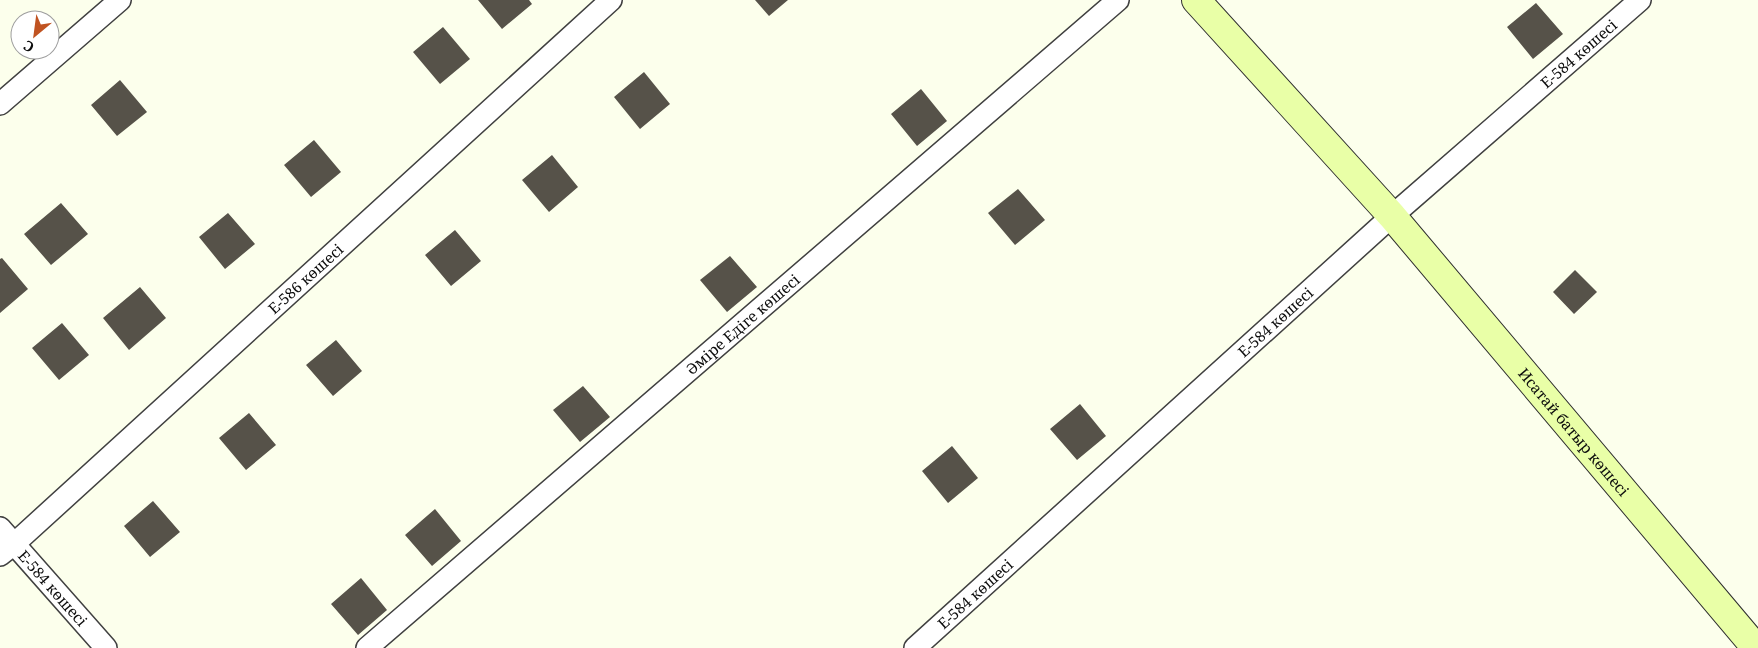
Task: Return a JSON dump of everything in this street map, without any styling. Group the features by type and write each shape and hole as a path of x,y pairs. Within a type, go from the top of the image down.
{"street":[{"path":"0,104 120,0"},
{"name":"Е-586 көшесі","path":"7,550 612,0"},
{"name":"Әміре Едіге көшесі","path":"368,648 1118,0"},
{"name":"Исатай батыр көшесі","path":"1196,0 1392,216 1756,648"},
{"name":"Е-584 көшесі","path":"915,648 1392,216 1640,0"},
{"name":"Е-584 көшесі","path":"0,528 7,550 106,648"}],"building":[{"path":"478,0 529,0 532,4 502,29"},
{"path":"755,0 788,0 769,16"},
{"path":"1536,3 1563,34 1533,59 1507,27"},
{"path":"443,27 470,59 440,84 413,52"},
{"path":"644,72 670,104 640,129 614,97"},
{"path":"120,80 147,112 117,136 91,105"},
{"path":"921,89 947,121 917,146 891,114"},
{"path":"314,140 341,172 311,197 284,165"},
{"path":"552,155 578,187 549,212 522,180"},
{"path":"1018,189 1045,220 1015,245 988,213"},
{"path":"61,203 88,234 51,265 24,234"},
{"path":"228,213 255,244 225,269 199,237"},
{"path":"455,230 481,261 451,286 425,255"},
{"path":"730,256 757,287 727,312 700,280"},
{"path":"2,258 28,289 0,313 0,259"},
{"path":"1575,270 1597,292 1574,314 1553,292"},
{"path":"140,287 166,318 129,350 103,318"},
{"path":"62,323 89,355 59,380 32,348"},
{"path":"336,340 362,371 333,396 306,365"},
{"path":"583,386 610,417 580,442 553,410"},
{"path":"1080,404 1106,436 1077,460 1050,429"},
{"path":"249,413 276,445 246,470 219,438"},
{"path":"952,446 978,478 948,503 922,471"},
{"path":"153,501 180,532 150,557 124,526"},
{"path":"435,509 461,541 432,566 405,535"},
{"path":"361,578 387,610 358,635 331,604"}]}
